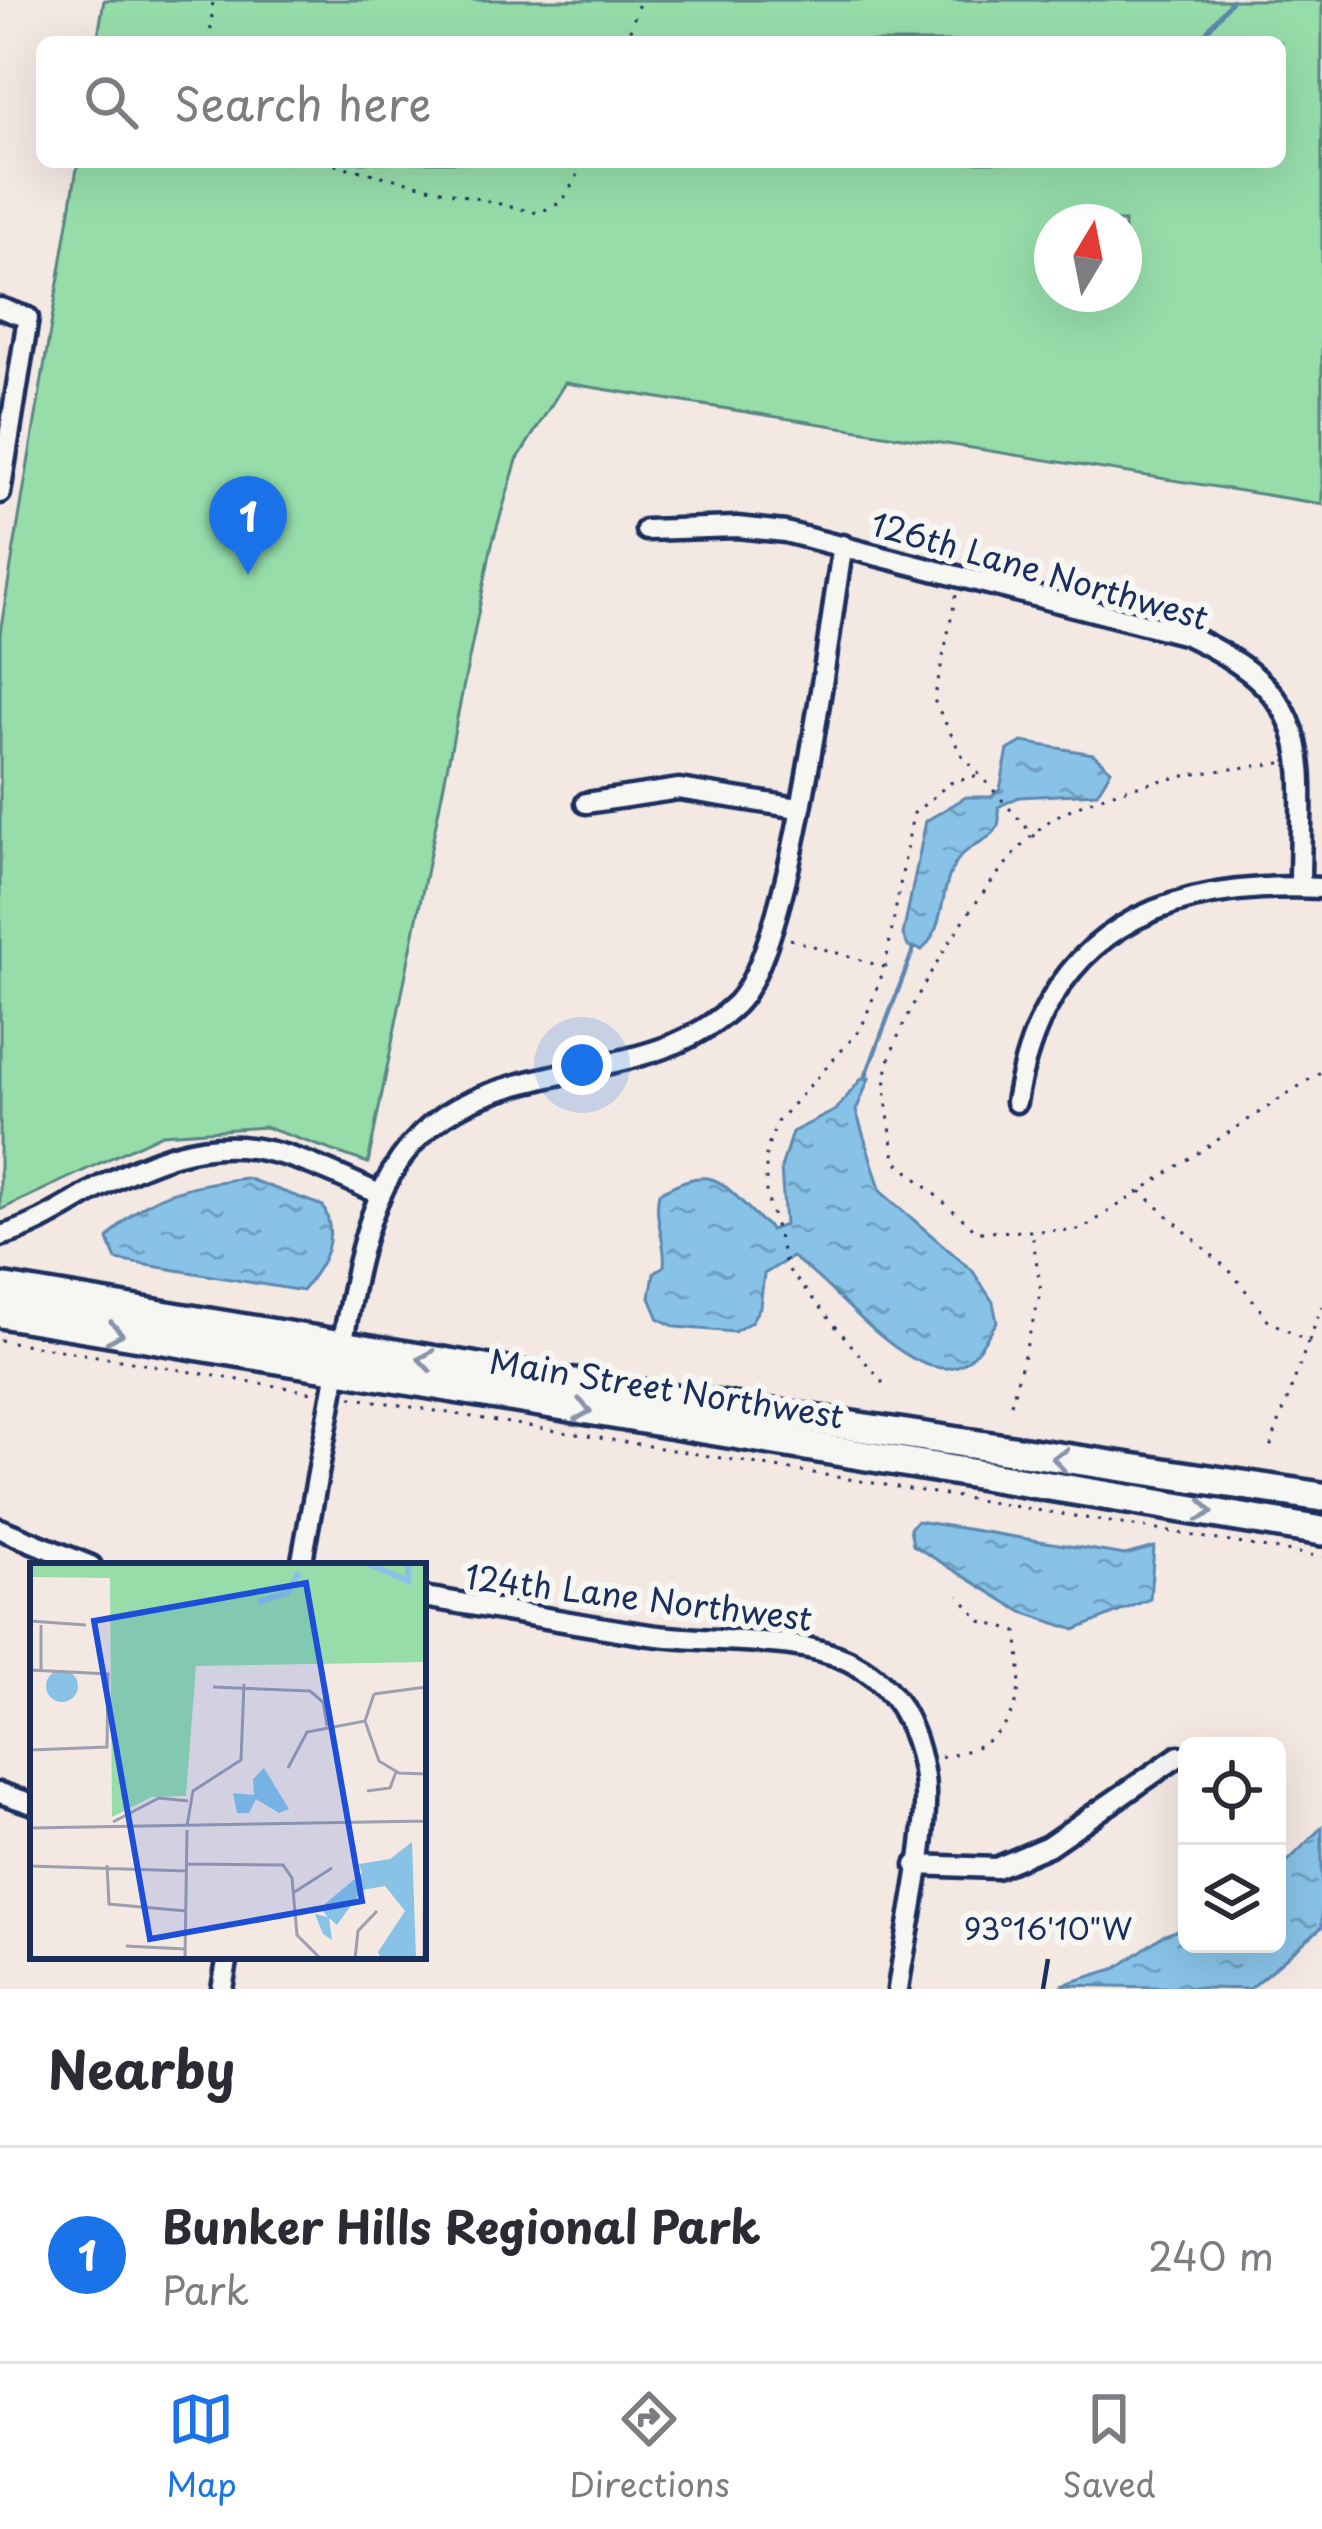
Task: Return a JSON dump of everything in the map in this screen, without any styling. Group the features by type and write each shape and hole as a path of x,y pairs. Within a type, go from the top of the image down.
{"main road":[{"name":"Main Street Northwest","path":"0,1288 337,1370 1322,1496"},
{"name":"Main Street Northwest","path":"0,1313 1322,1531"}],"street":[{"path":"0,308 28,318 0,493"},
{"name":"126th Lane Northwest","path":"646,530 737,527 843,545 1186,635 1230,656 1261,676 1286,706 1299,736 1300,886"},
{"path":"302,1563 362,1239 379,1194 418,1140 455,1109 510,1088 686,1042 738,1002 771,933 786,884 843,545"},
{"path":"586,803 679,788 798,808"},
{"path":"1016,1102 1022,1070 1055,994 1089,949 1171,900 1238,888 1322,888"},
{"path":"0,1236 24,1230 148,1162 205,1147 250,1146 287,1153 379,1194"},
{"path":"0,1529 84,1563"},
{"name":"124th Lane Northwest","path":"426,1597 648,1634 775,1639 834,1653 880,1684 909,1726 924,1774 898,1989"},
{"path":"916,1865 996,1868 1048,1846 1178,1757"},
{"path":"0,1793 30,1803"},
{"path":"222,1989 227,1959"}],"path":[{"path":"211,36 213,0"},
{"path":"628,36 640,0"},
{"path":"348,168 538,213 562,202 582,168"},
{"path":"960,576 934,700 961,754 1035,837"},
{"path":"1300,760 1162,778 1056,817 1035,837 971,903 886,1070 895,1160 978,1232 1081,1230 1322,1071"},
{"path":"883,1383 787,1268 764,1175 769,1137 861,1029 885,967 913,814 950,783 980,775"},
{"path":"771,933 885,967"},
{"path":"1138,1190 1234,1274 1269,1321 1309,1342"},
{"path":"1011,1404 1041,1291 1032,1231"},
{"path":"1270,1448 1322,1306"},
{"path":"0,1340 337,1370 1322,1557"},
{"path":"941,1757 958,1754 1008,1724 1024,1681 1017,1632 990,1626 959,1596"}],"green space":[{"path":"104,0 1322,0 1322,504 565,383 517,460 492,544 368,1163 265,1127 162,1134 0,1210 0,633 77,168 1286,168 1286,36 98,36"}],"water":[{"path":"1022,742 1093,754 1111,770 1097,793 1019,797 998,807 994,832 954,865 930,940 922,950 908,946 903,935 926,821 966,797 991,797 1000,789 1008,750"},
{"path":"862,1078 869,1078 856,1111 881,1192 972,1270 993,1302 997,1322 976,1352 960,1365 940,1368 919,1361 896,1348 792,1257 764,1274 760,1307 751,1322 734,1332 676,1327 659,1319 650,1298 654,1273 664,1266 659,1193 692,1179 714,1180 770,1230 785,1225 781,1168 792,1132 836,1110"},
{"path":"246,1178 323,1206 330,1229 327,1251 302,1291 116,1260 108,1239 137,1211 187,1188"},
{"path":"917,1521 1125,1555 1154,1547 1150,1599 1075,1630 1022,1612 913,1545 910,1528"},
{"path":"1322,1827 1322,1927 1249,1989 1062,1985 1117,1968 1178,1930 1178,1953 1286,1953 1286,1863"}],"waterway":[{"path":"1203,36 1232,0"},
{"path":"865,1078 914,948"}],"place":[{"name":"Bunker Hills Regional Park","path":"248,575"}]}
